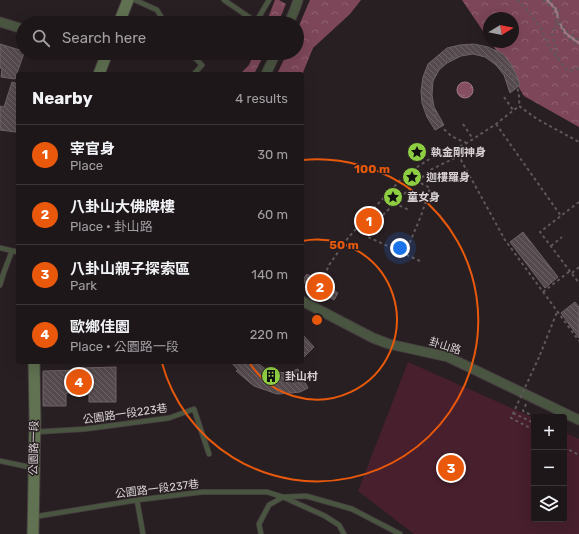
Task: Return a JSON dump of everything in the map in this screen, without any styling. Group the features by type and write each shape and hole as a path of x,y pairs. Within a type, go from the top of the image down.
{"main road":[{"path":"122,16 128,0"},
{"path":"100,72 104,60"},
{"name":"公園路一段","path":"33,534 35,432 34,364"}],"street":[{"path":"292,16 298,0"},
{"path":"0,22 16,27"},
{"path":"267,72 273,60"},
{"name":"卦山路","path":"304,302 373,338 389,344 448,357 579,420"}],"lane":[{"path":"135,0 157,10 161,16"},
{"path":"224,0 247,16"},
{"path":"260,16 269,0"},
{"path":"196,72 202,65 197,60"},
{"path":"0,248 16,252"},
{"path":"0,286 12,251"},
{"name":"公園路一段223巷","path":"35,432 85,429 169,418 194,409 209,454"},
{"path":"0,461 34,468"},
{"name":"公園路一段237巷","path":"33,517 137,500 202,492 267,492 283,496 325,516 339,525 344,534"},
{"path":"261,534 259,524 269,505 283,496"},
{"name":"公園路一段237巷","path":"283,496 306,496 352,509 400,534"},
{"path":"137,500 143,534"}],"path":[{"path":"517,0 541,28 551,50 567,70 570,71 579,68"},
{"path":"543,0 554,10 565,35 579,46"},
{"path":"550,0 559,11 559,21 552,34 558,59"},
{"path":"559,21 568,32 579,41"},
{"path":"467,143 449,135 442,128 433,111 430,100 430,89 433,80 439,69 448,60 454,56 462,54 476,53 495,60 512,76 518,89 519,106"},
{"path":"504,97 514,110"},
{"path":"312,306 329,265 348,238 406,175 431,158 467,143 496,124 519,106"},
{"path":"519,106 537,119 579,142"},
{"path":"463,124 473,139"},
{"path":"496,124 561,216"},
{"path":"455,149 505,240 579,341"},
{"path":"420,262 368,236 375,223 417,181 430,170 459,156"},
{"path":"405,254 421,216 430,188 417,181"},
{"path":"579,202 540,232 579,283"},
{"path":"394,203 409,210"},
{"path":"551,246 562,237"},
{"path":"543,292 579,267"},
{"path":"531,428 511,418 540,355 557,312"},
{"path":"530,396 523,411 531,415"},
{"path":"513,413 531,422"},
{"path":"567,449 579,455"}],"green space":[{"path":"275,0 279,0 286,4 281,16 269,16"},
{"path":"310,0 361,0 350,14 313,48 303,72 278,72 284,60 304,60 303,16"},
{"path":"462,0 579,0 579,127 524,96 495,48 519,48 519,12 483,12 483,31"},
{"path":"251,60 261,60 255,72 242,72 249,65"}],"shaded area":[{"path":"408,362 531,417 531,522 567,522 567,433 579,439 579,534 414,534 358,491"}],"water":[{"path":"465,82 472,87 473,90 468,97 465,98 458,93 457,90 462,83"}],"building":[{"path":"0,44 16,49 16,60 22,60 17,72 16,72 15,79 1,77 2,68 0,68"},
{"path":"474,44 483,46 483,48 490,48 503,54 511,64 520,85 510,93 504,75 496,65 485,57 473,54 461,56 447,63 439,70 433,81 432,95 434,107 444,125 435,130 427,117 422,103 421,91 423,77 428,64 447,48"},
{"path":"12,82 16,83 16,132 0,130 0,106 4,107"},
{"path":"523,232 558,277 545,288 510,242"},
{"path":"307,274 338,293 334,300 304,282 304,278"},
{"path":"575,302 579,307 579,338 561,313"},
{"path":"304,336 314,347 304,357"},
{"name":"卦山村","path":"233,364 259,364 264,368 287,373 298,369 308,388 300,392 277,394 254,386 236,371 238,370"},
{"path":"116,367 116,402 89,402 89,392 66,393 66,406 43,406 43,371"}],"waterway":[{"path":"547,0 555,8 558,17"},
{"path":"560,24 566,34 579,43"}],"place":[{"name":"執金剛神身","path":"417,152"},
{"name":"迦樓羅身","path":"412,177"},
{"name":"童女身","path":"393,197"},
{"name":"宰官身","path":"369,221"},
{"name":"八卦山大佛牌樓","path":"320,287"},
{"name":"卦山村","path":"271,376"},
{"name":"歐鄉佳園","path":"79,382"},
{"name":"八卦山親子探索區","path":"451,468"}]}
